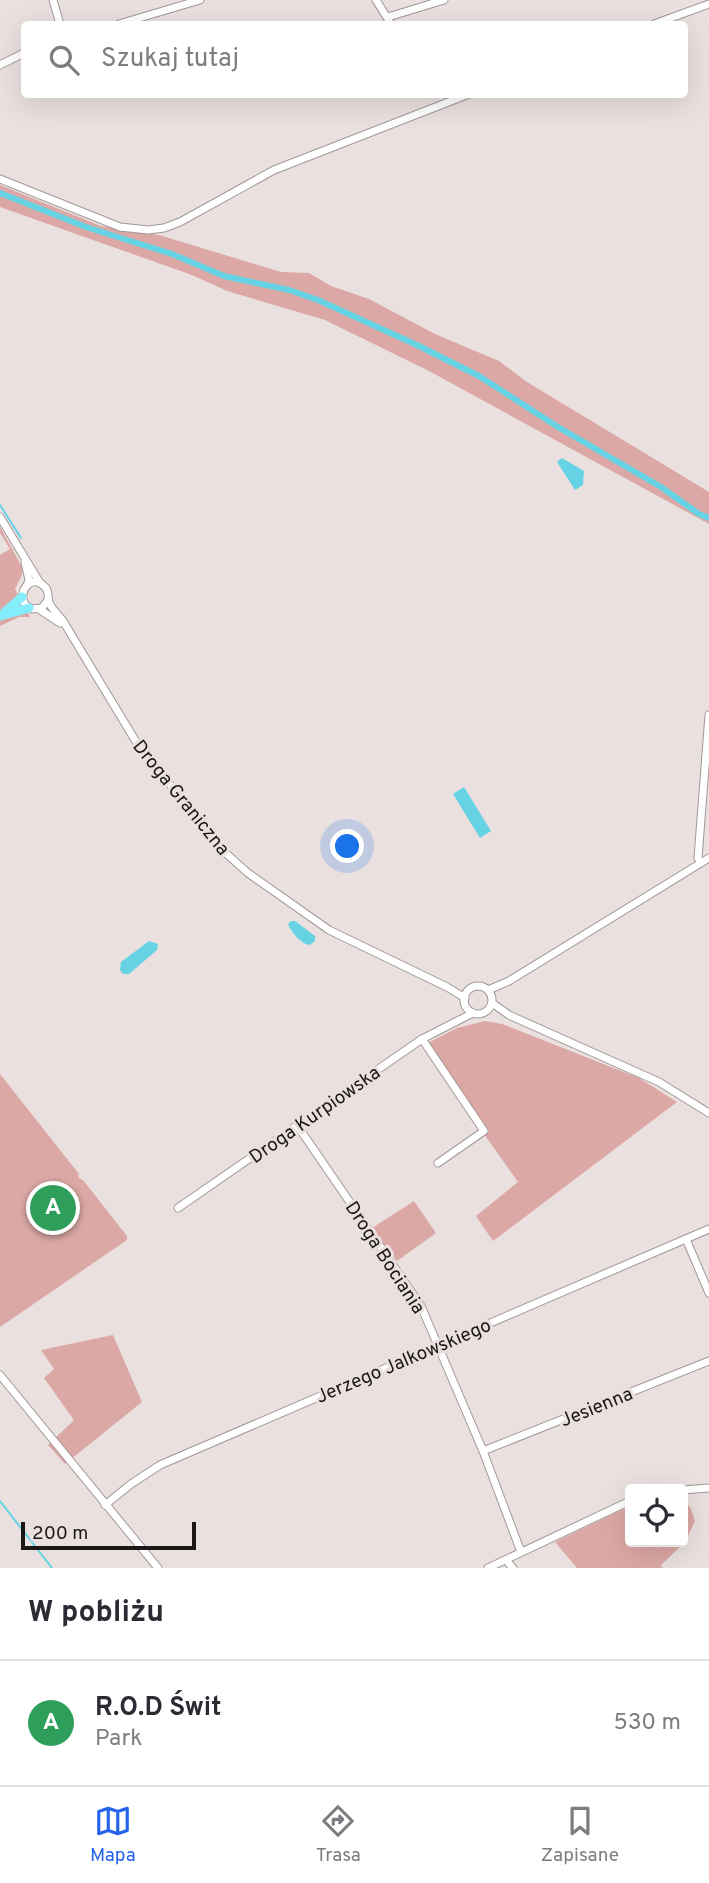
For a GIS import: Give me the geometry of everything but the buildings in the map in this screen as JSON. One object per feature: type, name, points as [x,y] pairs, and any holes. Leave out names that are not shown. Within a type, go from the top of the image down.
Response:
[{"type":"main road","points":[[0,616],[22,597]]},
{"type":"main road","points":[[0,616],[29,608]]},
{"type":"street","points":[[53,0],[60,21]]},
{"type":"street","points":[[129,21],[200,0]]},
{"type":"street","points":[[376,0],[390,21],[444,0]]},
{"type":"street","points":[[662,21],[709,4]]},
{"type":"street","points":[[0,65],[21,55]]},
{"type":"street","points":[[0,178],[120,227],[148,230],[164,228],[180,222],[274,170],[459,98]]},
{"type":"street","points":[[0,517],[48,592],[48,600],[39,609],[29,608],[22,597],[27,586],[28,573],[23,554]]},
{"type":"street","points":[[27,586],[40,583]]},
{"type":"street","name":"Droga Graniczna","points":[[48,600],[148,758],[210,836],[233,860],[329,930],[466,995]]},
{"type":"street","name":"Droga Graniczna","points":[[39,609],[66,628]]},
{"type":"street","points":[[701,863],[698,858],[709,715]]},
{"type":"street","points":[[709,858],[509,981],[490,1000],[481,1014],[470,1011],[466,995],[475,987],[490,1000],[500,1014],[509,1015],[659,1082],[709,1113]]},
{"type":"street","name":"Droga Kurpiowska","points":[[178,1208],[422,1039],[470,1011]]},
{"type":"street","points":[[422,1039],[484,1131],[438,1163]]},
{"type":"street","name":"Droga Bociania","points":[[297,1125],[414,1295],[483,1451],[521,1552]]},
{"type":"street","name":"Jerzego Jalkowskiego","points":[[105,1505],[160,1465],[709,1229]]},
{"type":"street","points":[[686,1239],[709,1293]]},
{"type":"street","name":"Jesienna","points":[[483,1451],[709,1361]]},
{"type":"street","points":[[0,1375],[158,1568]]},
{"type":"street","points":[[688,1490],[709,1488]]},
{"type":"street","points":[[488,1568],[625,1503]]},
{"type":"street","points":[[506,1560],[513,1568]]},
{"type":"shaded area","points":[[0,185],[101,226],[159,235],[281,272],[309,273],[331,286],[369,299],[435,334],[499,361],[527,382],[709,492],[709,524],[429,371],[325,320],[227,291],[192,275],[0,207]]},
{"type":"shaded area","points":[[0,527],[22,567],[22,575],[15,589],[30,617],[19,617],[0,626],[0,555],[10,549],[0,533]]},
{"type":"shaded area","points":[[485,1021],[502,1024],[639,1078],[677,1102],[493,1241],[476,1216],[518,1182],[422,1046],[457,1028]]},
{"type":"shaded area","points":[[0,1074],[127,1236],[127,1240],[0,1327]]},
{"type":"shaded area","points":[[414,1201],[436,1233],[397,1261],[372,1228]]},
{"type":"shaded area","points":[[113,1335],[142,1402],[65,1464],[48,1445],[74,1420],[44,1378],[54,1369],[41,1350]]},
{"type":"shaded area","points":[[688,1505],[690,1507],[695,1521],[688,1536]]},
{"type":"shaded area","points":[[625,1508],[625,1547],[680,1547],[661,1565],[663,1568],[577,1568],[555,1542]]},
{"type":"water","points":[[562,458],[584,471],[583,485],[575,490],[557,462]]},
{"type":"water","points":[[464,787],[491,831],[480,838],[453,794]]},
{"type":"water","points":[[291,921],[295,921],[315,936],[315,941],[310,945],[300,940],[289,927]]},
{"type":"water","points":[[149,941],[158,944],[157,950],[129,974],[123,974],[120,970],[121,962]]},
{"type":"waterway","points":[[0,193],[86,227],[172,254],[224,276],[289,290],[318,300],[419,346],[479,376],[709,518]]},
{"type":"waterway","points":[[0,505],[21,538]]},
{"type":"waterway","points":[[0,1501],[52,1568]]},
{"type":"place","name":"R.O.D Świt","points":[[53,1208]]}]
